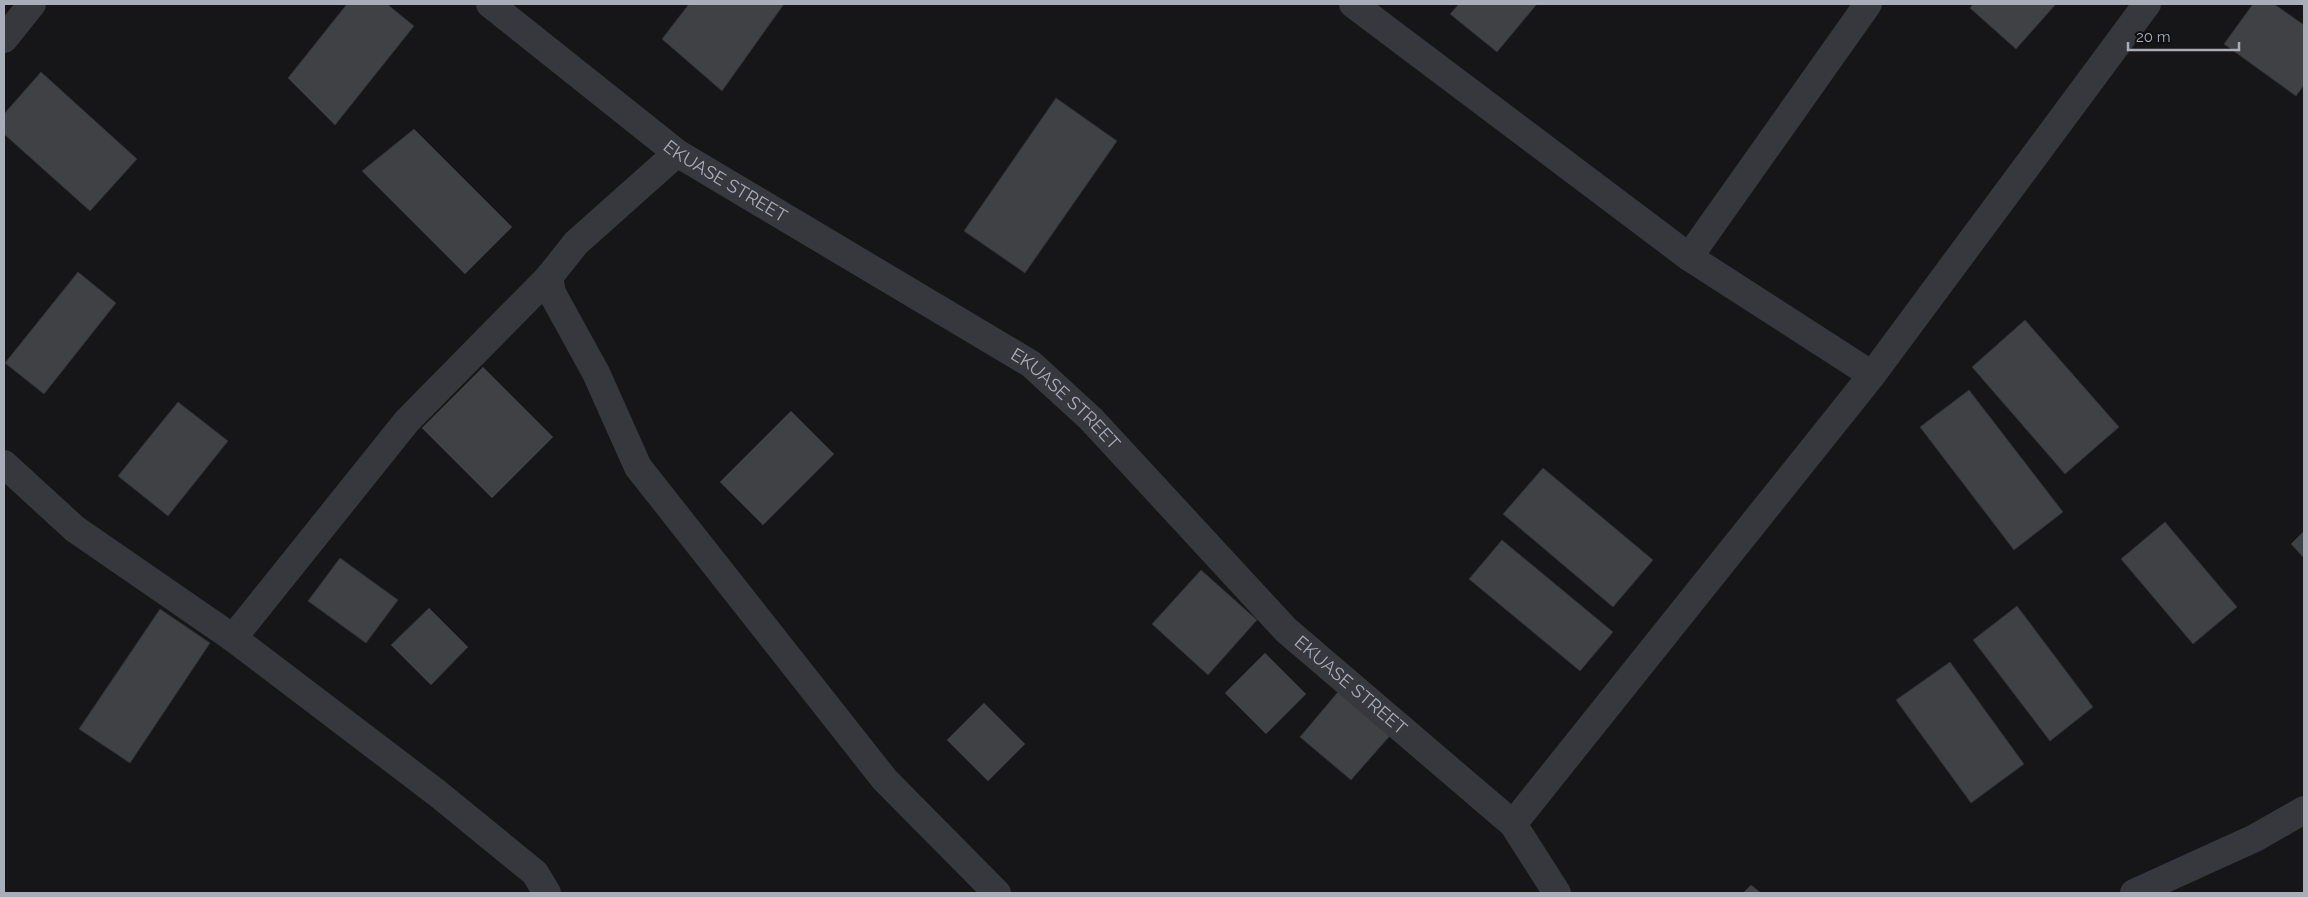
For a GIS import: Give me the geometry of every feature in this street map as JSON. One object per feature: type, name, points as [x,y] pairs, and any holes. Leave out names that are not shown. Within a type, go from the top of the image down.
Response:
[{"type":"street","points":[[4,39],[32,4]]},
{"type":"street","name":"EKUASE STREET","points":[[490,4],[677,152],[1031,364],[1091,419],[1286,630],[1513,824],[1557,893]]},
{"type":"street","points":[[1353,4],[1689,257],[1872,375]]},
{"type":"street","points":[[1689,257],[1868,4]]},
{"type":"street","points":[[1513,824],[1872,375],[2146,4]]},
{"type":"street","points":[[233,638],[406,421],[549,277],[576,243],[677,152]]},
{"type":"street","points":[[549,277],[552,293],[596,373],[638,467],[885,780],[997,893]]},
{"type":"street","points":[[4,464],[75,529],[233,638],[437,793],[535,873],[547,893]]},
{"type":"street","points":[[2134,893],[2255,838],[2304,810]]},
{"type":"building","points":[[347,4],[387,4],[414,26],[335,125],[288,78]]},
{"type":"building","points":[[689,4],[784,4],[722,91],[662,39]]},
{"type":"building","points":[[1459,4],[1537,4],[1497,52],[1450,14]]},
{"type":"building","points":[[1973,4],[2056,4],[2016,49],[1970,8]]},
{"type":"building","points":[[2253,4],[2274,4],[2304,25],[2304,85],[2296,96],[2224,44]]},
{"type":"building","points":[[41,72],[137,159],[90,211],[4,134],[4,114]]},
{"type":"building","points":[[1056,98],[1117,141],[1025,273],[964,231]]},
{"type":"building","points":[[414,129],[512,227],[465,274],[362,171]]},
{"type":"building","points":[[78,272],[116,303],[44,394],[5,363]]},
{"type":"building","points":[[2025,320],[2119,427],[2065,474],[1972,367]]},
{"type":"building","points":[[483,367],[553,437],[492,498],[422,428]]},
{"type":"building","points":[[1969,390],[2063,512],[2014,550],[1920,427]]},
{"type":"building","points":[[178,402],[228,441],[168,516],[118,476]]},
{"type":"building","points":[[791,411],[834,454],[763,525],[720,482]]},
{"type":"building","points":[[1543,468],[1653,560],[1613,607],[1503,514]]},
{"type":"building","points":[[2165,522],[2237,607],[2193,644],[2121,559]]},
{"type":"building","points":[[2304,531],[2304,558],[2291,544]]},
{"type":"building","points":[[1502,540],[1613,632],[1580,671],[1469,579]]},
{"type":"building","points":[[340,558],[398,600],[366,643],[308,601]]},
{"type":"building","points":[[1201,570],[1257,620],[1208,675],[1152,624]]},
{"type":"building","points":[[2017,606],[2093,707],[2050,741],[1973,640]]},
{"type":"building","points":[[429,608],[468,647],[431,685],[391,645]]},
{"type":"building","points":[[160,609],[210,643],[130,763],[79,729]]},
{"type":"building","points":[[1265,653],[1306,694],[1266,734],[1225,693]]},
{"type":"building","points":[[1950,662],[2024,764],[1971,803],[1896,700]]},
{"type":"building","points":[[1343,686],[1395,730],[1351,780],[1300,737]]},
{"type":"building","points":[[984,703],[1025,744],[988,781],[947,740]]},
{"type":"building","points":[[1751,885],[1761,893],[1743,893]]}]
